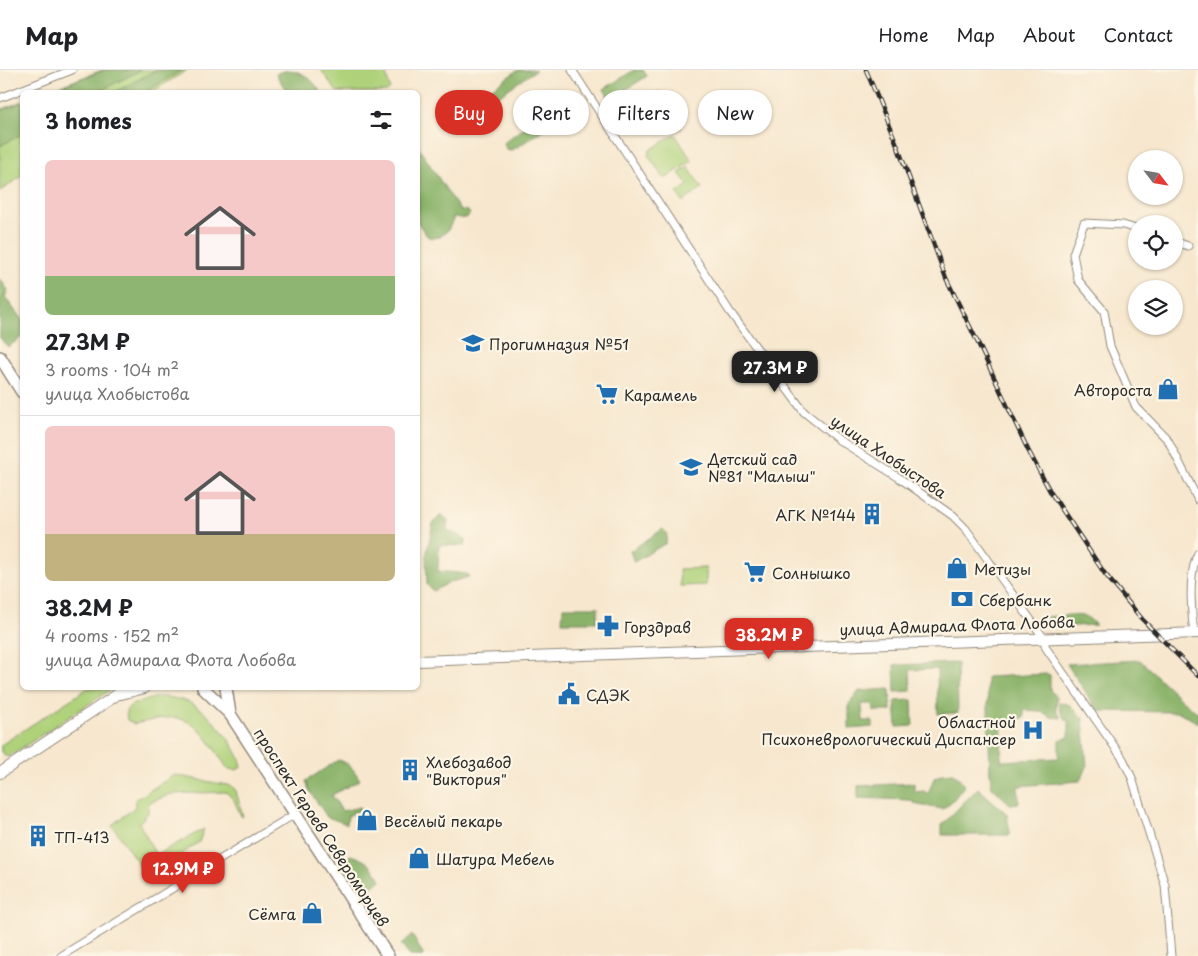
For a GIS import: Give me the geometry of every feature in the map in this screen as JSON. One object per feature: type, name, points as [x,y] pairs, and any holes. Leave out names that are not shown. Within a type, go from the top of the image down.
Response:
[{"type":"main road","points":[[0,357],[20,389]]},
{"type":"main road","name":"проспект Героев Североморцев","points":[[205,690],[230,714],[388,956]]},
{"type":"main road","name":"проспект Героев Североморцев","points":[[226,690],[230,714]]},
{"type":"street","points":[[21,90],[72,70]]},
{"type":"street","name":"улица Хлобыстова","points":[[572,70],[730,312],[804,412],[839,440],[898,477],[953,516],[966,529],[1043,637],[1046,648],[1122,759],[1132,778],[1164,885],[1170,956]]},
{"type":"street","points":[[0,98],[20,90]]},
{"type":"street","points":[[1128,227],[1084,223],[1073,254],[1078,280],[1104,311],[1110,346],[1136,407],[1168,440],[1198,500]]},
{"type":"street","points":[[1183,244],[1188,246]]},
{"type":"street","points":[[1196,633],[1192,616],[1193,569],[1198,553]]},
{"type":"street","name":"улица Адмирала Флота Лобова","points":[[420,660],[1196,633]]},
{"type":"street","points":[[0,773],[124,690]]},
{"type":"street","points":[[118,695],[137,690]]},
{"type":"street","points":[[61,956],[295,814]]},
{"type":"green space","points":[[102,70],[187,70],[155,90],[49,90]]},
{"type":"green space","points":[[105,70],[141,70],[102,90],[51,90]]},
{"type":"green space","points":[[156,70],[182,70],[149,90],[119,90]]},
{"type":"green space","points":[[290,70],[300,73],[315,84],[320,90],[286,90],[276,74]]},
{"type":"green space","points":[[321,70],[385,70],[390,89],[389,90],[336,90]]},
{"type":"green space","points":[[518,70],[536,70],[503,93],[503,90],[489,90]]},
{"type":"green space","points":[[634,70],[643,70],[647,76],[625,90],[604,89]]},
{"type":"green space","points":[[20,102],[20,177],[0,191],[0,110]]},
{"type":"green space","points":[[20,103],[20,135],[0,146],[0,111]]},
{"type":"green space","points":[[514,135],[535,135],[511,150],[506,149],[504,143]]},
{"type":"green space","points":[[676,135],[692,161],[666,178],[663,177],[648,155],[650,150]]},
{"type":"green space","points":[[420,150],[459,209],[461,211],[467,210],[470,214],[464,218],[453,217],[448,230],[440,237],[433,238],[427,236],[420,226]]},
{"type":"green space","points":[[688,167],[702,188],[683,202],[677,193],[688,185],[679,173]]},
{"type":"green space","points":[[0,279],[8,290],[5,297],[20,317],[20,338],[8,347],[0,338]]},
{"type":"green space","points":[[441,515],[448,520],[447,530],[466,539],[465,546],[439,545],[438,571],[467,574],[469,577],[451,582],[433,591],[427,585],[426,556],[433,523]]},
{"type":"green space","points":[[663,529],[667,535],[666,543],[634,562],[630,551]]},
{"type":"green space","points":[[706,568],[706,585],[680,586],[679,569]]},
{"type":"green space","points":[[563,607],[598,607],[597,622],[562,622]]},
{"type":"green space","points":[[1086,616],[1096,625],[1050,627],[1045,617]]},
{"type":"green space","points":[[1140,660],[1198,713],[1198,723],[1179,712],[1098,711],[1067,664]]},
{"type":"green space","points":[[957,663],[958,713],[938,714],[937,669],[910,670],[911,691],[895,692],[894,665]]},
{"type":"green space","points":[[1050,675],[1050,690],[1057,697],[1056,709],[1061,718],[1051,717],[1040,711],[1024,710],[1024,718],[1002,720],[1001,761],[1059,758],[1059,740],[1069,737],[1069,722],[1061,713],[1059,702],[1070,705],[1083,718],[1087,767],[1080,781],[1018,786],[1019,803],[1010,804],[992,787],[987,677]]},
{"type":"green space","points":[[890,689],[891,711],[874,711],[873,704],[862,704],[863,721],[873,721],[873,727],[849,729],[849,704],[859,691]]},
{"type":"green space","points":[[85,690],[110,690],[8,757],[1,752],[1,745]]},
{"type":"green space","points":[[157,697],[184,701],[204,712],[229,739],[240,759],[242,767],[236,770],[228,769],[207,738],[194,725],[186,721],[177,718],[167,718],[134,724],[127,720],[126,711],[131,705]]},
{"type":"green space","points":[[912,700],[913,726],[897,727],[895,701]]},
{"type":"green space","points":[[338,760],[349,765],[360,780],[332,795],[342,811],[360,807],[360,810],[348,816],[347,824],[327,817],[309,790],[306,781]]},
{"type":"green space","points":[[953,773],[964,786],[943,809],[918,805],[909,800],[858,798],[858,786],[914,783],[914,792],[924,791],[928,794],[934,778],[942,774]]},
{"type":"green space","points":[[174,775],[232,786],[236,791],[243,817],[234,800],[226,792],[171,794],[149,803],[148,813],[139,823],[156,855],[204,829],[199,842],[148,878],[112,825],[135,807],[135,800]]},
{"type":"green space","points":[[978,788],[1007,814],[1010,835],[942,835],[942,825]]},
{"type":"green space","points":[[350,855],[368,864],[381,880],[373,886],[360,891],[343,863]]},
{"type":"green space","points":[[412,935],[424,956],[410,956],[401,945]]},
{"type":"railway","points":[[866,70],[896,142],[946,278],[1028,450],[1051,493],[1105,574],[1142,619],[1198,676]]},
{"type":"place","name":"Прогимназия №51","points":[[473,343]]},
{"type":"place","name":"Автороста","points":[[1168,389]]},
{"type":"place","name":"Карамель","points":[[607,394]]},
{"type":"place","name":"Детский сад №81 \"Малыш\"","points":[[691,467]]},
{"type":"place","name":"АГК №144","points":[[872,514]]},
{"type":"place","name":"Метизы","points":[[957,568]]},
{"type":"place","name":"Солнышко","points":[[755,572]]},
{"type":"place","name":"Сбербанк","points":[[962,599]]},
{"type":"place","name":"Горздрав","points":[[608,626]]},
{"type":"place","name":"СДЭК","points":[[569,694]]},
{"type":"place","name":"Областной Психоневрологический Диспансер","points":[[1033,730]]},
{"type":"place","name":"Хлебозавод \"Виктория\"","points":[[410,770]]},
{"type":"place","name":"Весёлый пекарь","points":[[367,820]]},
{"type":"place","name":"ТП-413","points":[[38,836]]},
{"type":"place","name":"Шатура Мебель","points":[[419,858]]},
{"type":"place","name":"Сёмга","points":[[312,913]]}]
